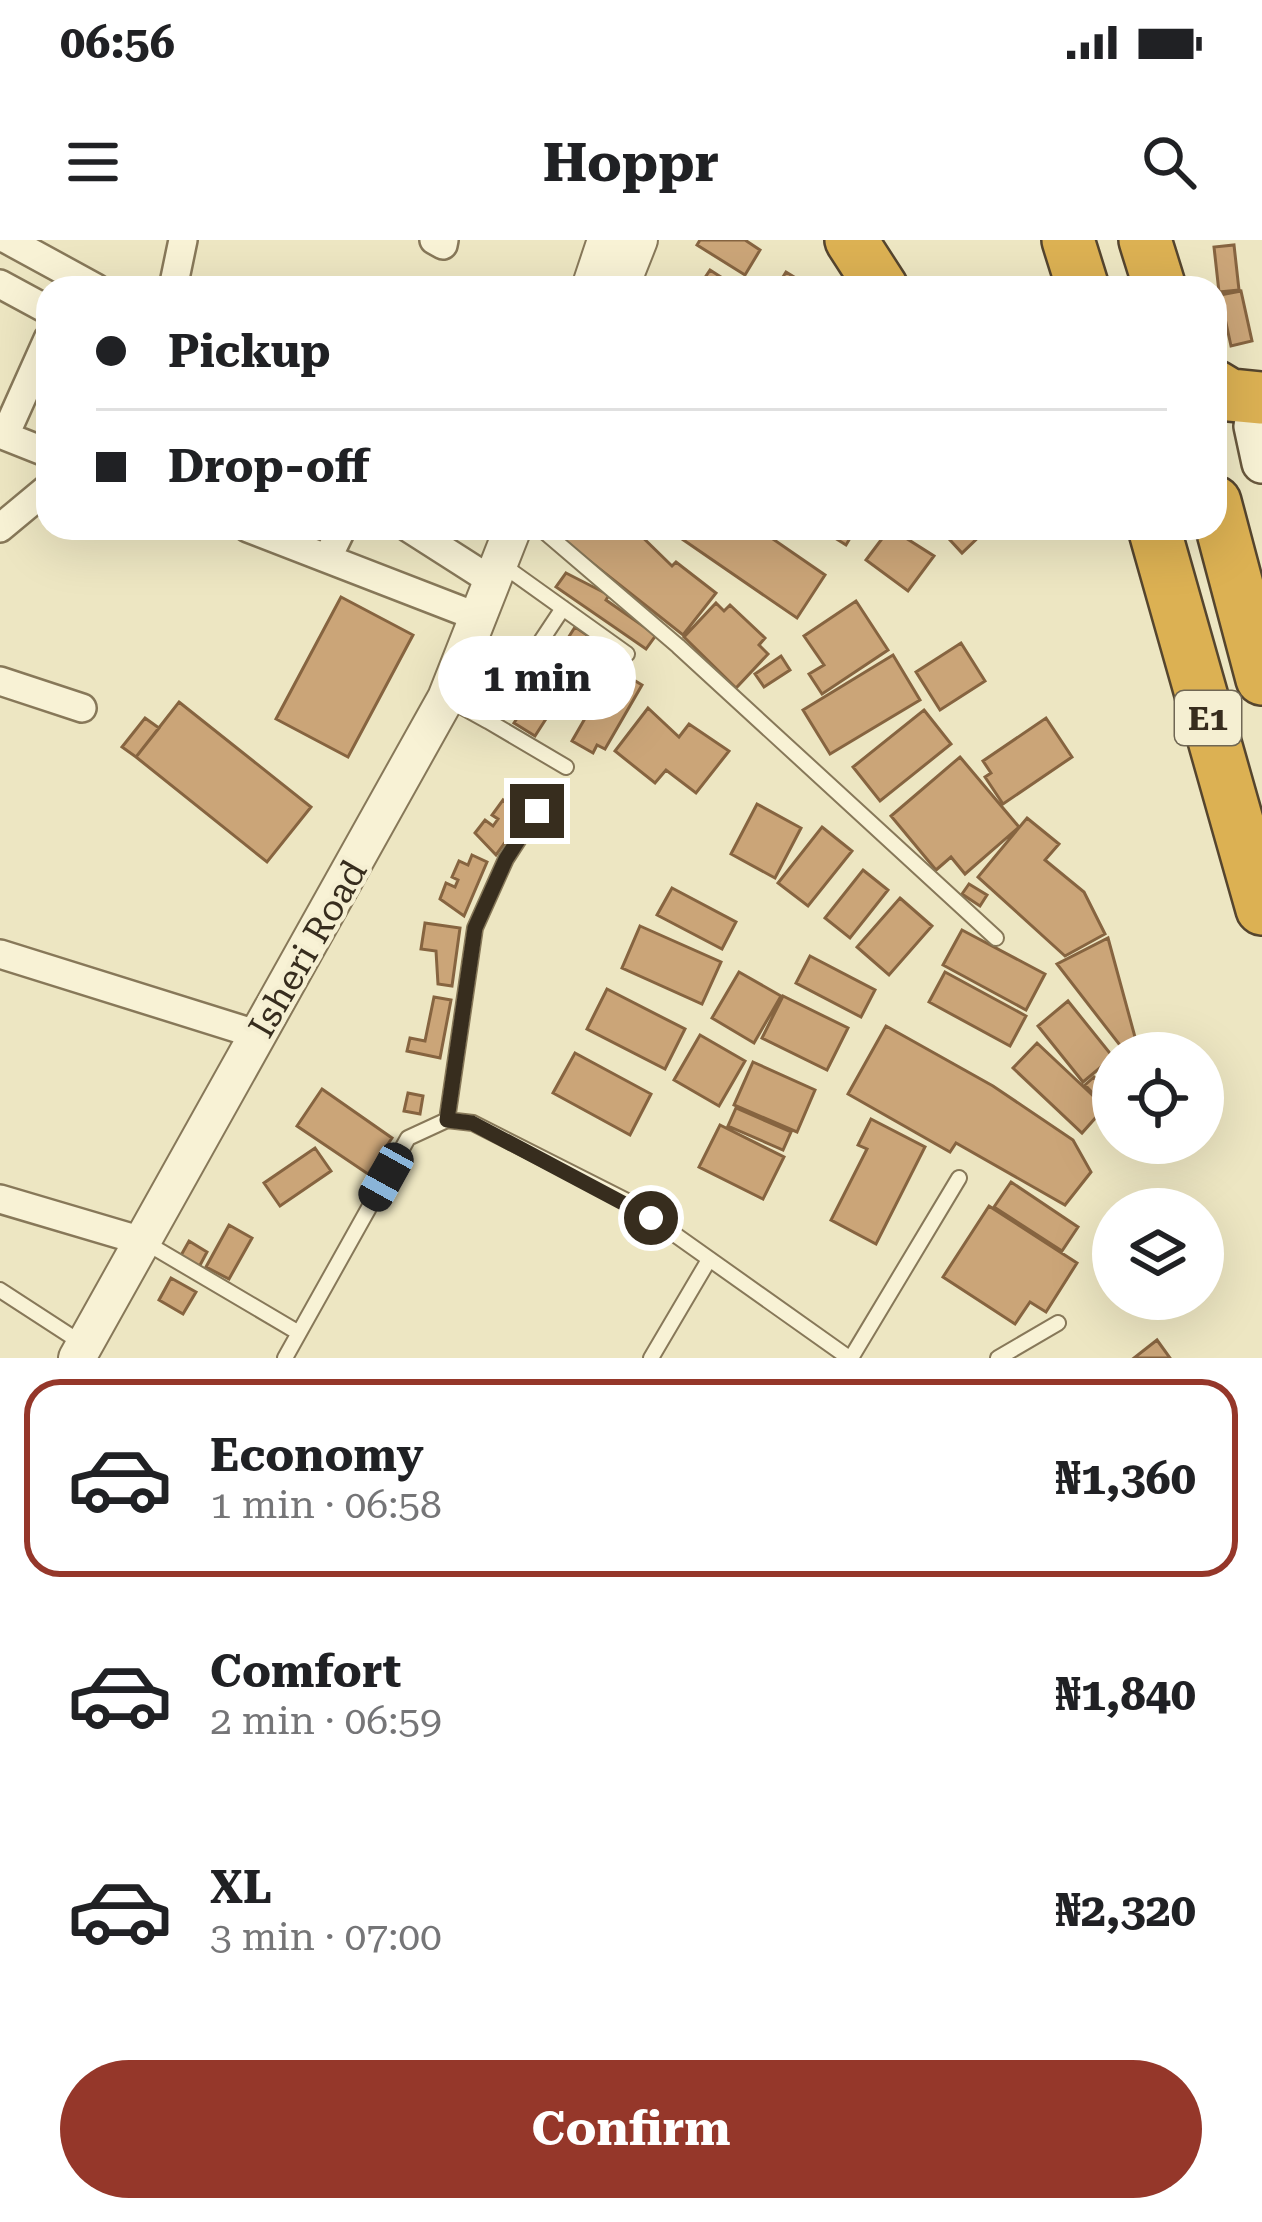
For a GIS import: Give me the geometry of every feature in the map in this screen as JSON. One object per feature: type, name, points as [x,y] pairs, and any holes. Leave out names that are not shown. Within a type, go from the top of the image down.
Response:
[{"type":"highway","points":[[851,240],[874,276]]},
{"type":"highway","points":[[883,240],[906,276]]},
{"type":"highway","points":[[1145,240],[1156,276]]},
{"type":"highway","points":[[1227,393],[1262,402]]},
{"type":"highway","name":"E1","points":[[1234,520],[1262,679]]},
{"type":"highway","name":"E1","points":[[1157,540],[1262,909]]},
{"type":"main road","points":[[1262,402],[1254,426],[1262,463]]},
{"type":"street","points":[[8,240],[74,276]]},
{"type":"street","points":[[176,276],[183,240]]},
{"type":"street","points":[[434,240],[443,245],[444,240]]},
{"type":"street","points":[[594,276],[606,240]]},
{"type":"street","points":[[625,276],[639,240]]},
{"type":"street","points":[[0,284],[36,304]]},
{"type":"street","points":[[36,364],[2,434],[36,448]]},
{"type":"street","points":[[0,527],[36,498]]},
{"type":"street","points":[[281,540],[478,617]]},
{"type":"street","points":[[328,557],[336,540]]},
{"type":"street","name":"Isheri Road","points":[[81,1351],[446,698],[507,545]]},
{"type":"street","points":[[0,681],[82,708]]},
{"type":"street","points":[[0,954],[259,1035]]},
{"type":"street","points":[[0,1199],[142,1241]]},
{"type":"lane","points":[[507,545],[563,608],[627,654]]},
{"type":"lane","points":[[507,545],[678,646],[996,938]]},
{"type":"lane","points":[[488,721],[563,608]]},
{"type":"lane","points":[[446,698],[566,767]]},
{"type":"lane","points":[[447,1120],[475,928],[506,859],[537,811]]},
{"type":"lane","points":[[285,1358],[408,1138],[447,1120],[472,1123],[629,1202],[707,1263],[850,1358],[959,1178]]},
{"type":"lane","points":[[142,1241],[299,1333]]},
{"type":"lane","points":[[651,1358],[707,1263]]},
{"type":"lane","points":[[0,1290],[81,1351]]},
{"type":"lane","points":[[998,1358],[1058,1323]]},
{"type":"building","points":[[700,240],[745,240],[760,250],[745,275],[697,245]]},
{"type":"building","points":[[1234,245],[1239,290],[1227,291],[1227,276],[1217,276],[1214,247]]},
{"type":"building","points":[[1241,291],[1252,341],[1231,346],[1227,294]]},
{"type":"building","points":[[563,540],[645,540],[672,566],[676,562],[716,593],[683,635]]},
{"type":"building","points":[[683,540],[774,540],[825,575],[797,618]]},
{"type":"building","points":[[881,540],[909,540],[934,556],[908,591],[866,560]]},
{"type":"building","points":[[950,540],[976,540],[962,553]]},
{"type":"building","points":[[566,573],[609,595],[606,600],[656,635],[646,649],[556,587]]},
{"type":"building","points":[[341,597],[413,635],[348,757],[276,719]]},
{"type":"building","points":[[856,601],[888,650],[822,694],[809,674],[824,665],[804,636]]},
{"type":"building","points":[[716,603],[724,611],[730,605],[765,638],[759,645],[768,654],[736,688],[684,637]]},
{"type":"building","points":[[575,627],[596,641],[535,736],[514,723]]},
{"type":"building","points":[[961,643],[985,681],[940,710],[916,672]]},
{"type":"building","points":[[893,655],[920,700],[830,754],[803,710]]},
{"type":"building","points":[[781,656],[790,670],[764,687],[755,674]]},
{"type":"building","points":[[614,668],[642,685],[605,749],[597,745],[593,753],[572,741]]},
{"type":"building","points":[[179,702],[311,807],[267,862],[136,757]]},
{"type":"building","points":[[648,708],[679,737],[689,724],[729,751],[696,793],[666,770],[655,783],[615,751]]},
{"type":"building","points":[[924,710],[951,744],[880,801],[853,767]]},
{"type":"building","points":[[145,718],[159,728],[136,757],[122,747]]},
{"type":"building","points":[[1046,718],[1072,757],[1003,804],[985,777],[991,773],[983,761]]},
{"type":"building","points":[[960,757],[1019,827],[965,874],[951,857],[936,870],[891,816]]},
{"type":"building","points":[[514,796],[530,808],[496,855],[475,833],[485,820],[493,826],[498,819],[492,815],[503,800],[509,805]]},
{"type":"building","points":[[757,804],[801,828],[775,878],[731,854]]},
{"type":"building","points":[[1027,818],[1059,844],[1045,860],[1084,892],[1105,934],[1065,956],[978,877]]},
{"type":"building","points":[[822,827],[852,851],[808,906],[778,883]]},
{"type":"building","points":[[472,855],[487,862],[464,916],[440,899],[446,883],[455,887],[458,880],[452,877],[459,861],[468,865]]},
{"type":"building","points":[[863,870],[888,890],[850,938],[825,918]]},
{"type":"building","points":[[969,884],[987,895],[980,906],[962,894]]},
{"type":"building","points":[[672,888],[736,922],[722,949],[657,915]]},
{"type":"building","points":[[900,898],[932,926],[889,975],[857,947]]},
{"type":"building","points":[[425,923],[460,928],[452,986],[438,984],[436,951],[421,949]]},
{"type":"building","points":[[640,926],[721,962],[702,1004],[622,968]]},
{"type":"building","points":[[962,930],[1045,974],[1026,1010],[943,965]]},
{"type":"building","points":[[1108,938],[1134,1032],[1110,1032],[1057,964]]},
{"type":"building","points":[[810,956],[875,990],[861,1017],[796,983]]},
{"type":"building","points":[[739,972],[781,996],[754,1043],[712,1018]]},
{"type":"building","points":[[945,972],[1026,1016],[1010,1046],[929,1002]]},
{"type":"building","points":[[607,989],[685,1029],[665,1069],[587,1029]]},
{"type":"building","points":[[783,996],[848,1028],[827,1070],[762,1038]]},
{"type":"building","points":[[434,997],[451,1000],[440,1058],[407,1051],[410,1038],[425,1041]]},
{"type":"building","points":[[1068,1001],[1093,1032],[1092,1074],[1083,1082],[1038,1026]]},
{"type":"building","points":[[886,1026],[993,1086],[1073,1140],[1091,1172],[1065,1205],[956,1143],[950,1152],[848,1094]]},
{"type":"building","points":[[700,1035],[745,1061],[719,1106],[674,1080]]},
{"type":"building","points":[[1037,1043],[1092,1095],[1092,1122],[1082,1133],[1013,1068]]},
{"type":"building","points":[[575,1053],[651,1094],[630,1135],[553,1093]]},
{"type":"building","points":[[753,1062],[815,1090],[797,1132],[734,1105]]},
{"type":"building","points":[[322,1089],[392,1138],[368,1174],[297,1126]]},
{"type":"building","points":[[408,1093],[423,1096],[420,1114],[404,1111]]},
{"type":"building","points":[[736,1108],[791,1132],[783,1150],[728,1126]]},
{"type":"building","points":[[871,1119],[925,1147],[876,1244],[831,1220],[867,1149],[858,1145]]},
{"type":"building","points":[[720,1125],[784,1157],[763,1199],[699,1167]]},
{"type":"building","points":[[315,1148],[331,1171],[280,1206],[264,1183]]},
{"type":"building","points":[[1011,1182],[1078,1227],[1062,1251],[994,1207]]},
{"type":"building","points":[[989,1206],[1077,1263],[1046,1312],[1030,1302],[1015,1324],[943,1277]]},
{"type":"building","points":[[229,1225],[252,1238],[229,1279],[206,1267]]},
{"type":"building","points":[[189,1241],[207,1252],[198,1269],[179,1259]]},
{"type":"building","points":[[171,1278],[196,1292],[183,1314],[159,1300]]},
{"type":"building","points":[[1157,1340],[1170,1358],[1134,1358]]},
{"type":"route","points":[[537,811],[506,859],[475,928],[447,1120],[472,1123],[629,1202],[651,1218]]}]
